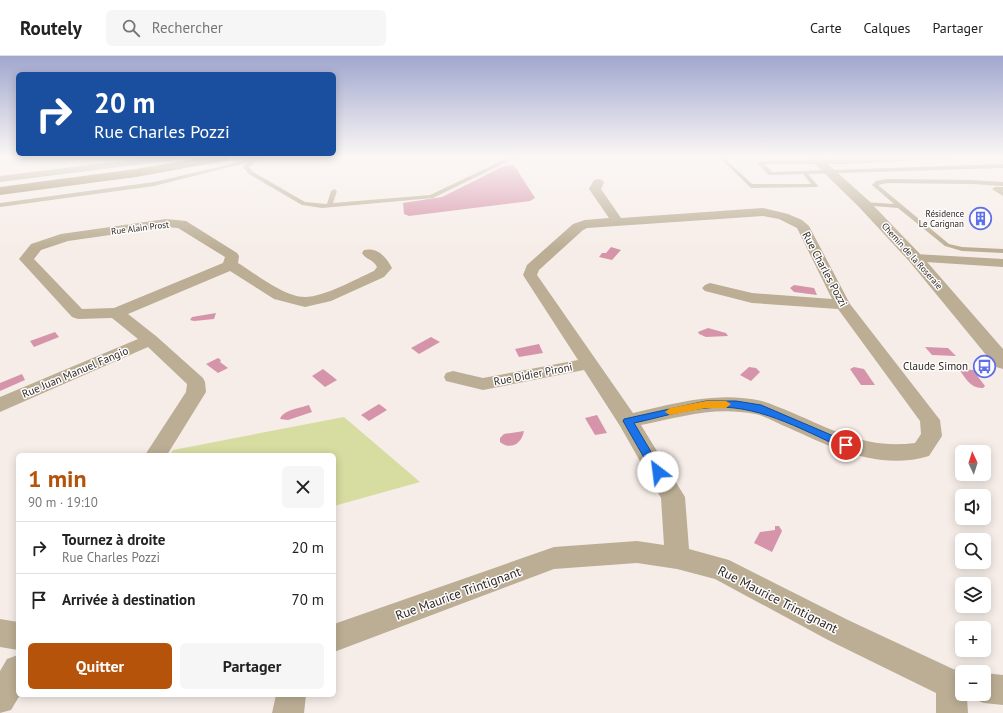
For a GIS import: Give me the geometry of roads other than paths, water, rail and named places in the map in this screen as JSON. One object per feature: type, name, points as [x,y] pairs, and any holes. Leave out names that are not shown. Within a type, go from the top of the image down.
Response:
[{"type":"main road","points":[[0,189],[10,188]]},
{"type":"main road","points":[[0,189],[11,188]]},
{"type":"street","points":[[596,188],[595,189],[618,222]]},
{"type":"street","name":"Chemin de la Roseraie","points":[[846,188],[915,258],[1003,362]]},
{"type":"street","name":"Rue Charles Pozzi","points":[[628,421],[706,404],[736,404],[761,408],[846,445],[875,452],[900,453],[921,450],[932,436],[930,420],[843,305],[802,226],[792,219],[778,214],[763,212],[585,224],[578,227],[532,268],[530,275],[590,362],[628,421],[673,497],[677,558]]},
{"type":"street","name":"Rue Alain Prost","points":[[166,223],[181,224],[232,256],[230,265],[226,268],[116,313],[78,314],[26,259],[36,247],[66,237],[166,223]]},
{"type":"street","points":[[230,265],[280,296],[305,302],[325,298],[379,274],[384,268],[379,258],[369,253]]},
{"type":"street","points":[[915,258],[1003,263]]},
{"type":"street","points":[[710,288],[752,298],[843,305]]},
{"type":"street","points":[[116,313],[150,340],[196,382],[196,392],[157,453]]},
{"type":"street","name":"Rue Juan Manuel Fangio","points":[[0,405],[150,340]]},
{"type":"street","name":"Rue Didier Pironi","points":[[453,377],[483,384],[590,362]]},
{"type":"street","name":"Rue Maurice Trintignant","points":[[336,637],[554,558],[637,552],[677,558],[720,568],[838,630],[955,684]]},
{"type":"street","points":[[0,633],[16,636]]},
{"type":"street","points":[[0,699],[16,673]]},
{"type":"street","points":[[991,689],[1003,690]]},
{"type":"street","points":[[952,713],[955,691]]},
{"type":"street","points":[[288,713],[291,697]]},
{"type":"lane","points":[[0,205],[127,188]]},
{"type":"lane","points":[[275,188],[304,204],[311,206],[431,197],[450,188]]},
{"type":"lane","points":[[878,188],[947,245],[962,249],[1003,251]]},
{"type":"lane","points":[[1003,189],[995,189],[1003,194]]},
{"type":"lane","points":[[330,205],[334,191]]},
{"type":"lane","points":[[864,204],[900,206]]},
{"type":"place","name":"Résidence Le Carignan","points":[[980,219]]},
{"type":"place","name":"Claude Simon","points":[[984,366]]}]
